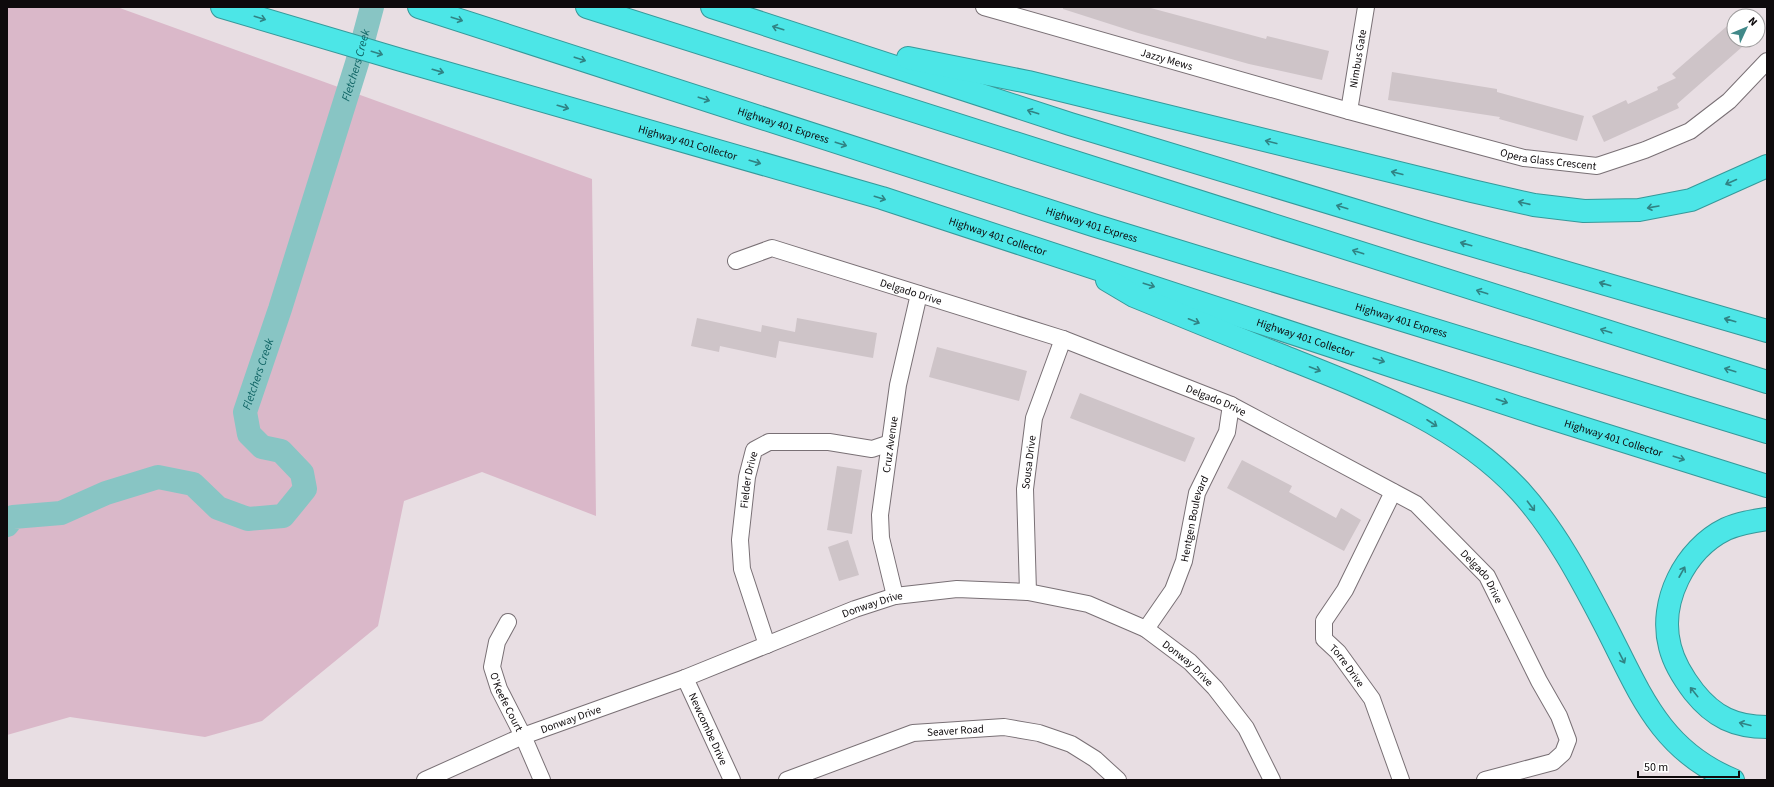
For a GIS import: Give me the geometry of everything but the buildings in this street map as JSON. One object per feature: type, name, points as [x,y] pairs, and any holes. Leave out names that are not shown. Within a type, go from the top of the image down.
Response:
[{"type":"highway","name":"Highway 401 Collector","points":[[222,7],[882,198],[1538,414],[1767,486]]},
{"type":"highway","name":"Highway 401 Express","points":[[419,7],[1100,228],[1767,432]]},
{"type":"highway","points":[[587,7],[1767,382]]},
{"type":"highway","points":[[712,7],[1078,126],[1422,231],[1767,331]]},
{"type":"highway","points":[[815,40],[1028,82],[1534,205],[1584,211],[1639,210],[1691,200],[1767,166]]},
{"type":"highway","points":[[1072,260],[1134,296],[1386,398],[1427,420],[1488,460],[1520,492],[1564,549],[1638,691],[1662,728],[1684,752],[1712,772],[1733,780]]},
{"type":"highway","points":[[1767,519],[1750,521],[1726,529],[1707,542],[1688,561],[1674,586],[1668,617],[1670,646],[1684,679],[1703,704],[1723,719],[1756,727],[1767,728]]},
{"type":"street","name":"Jazzy Mews","points":[[984,7],[1349,111]]},
{"type":"street","name":"Nimbus Gate","points":[[1349,111],[1366,7]]},
{"type":"street","name":"Opera Glass Crescent","points":[[1349,111],[1524,158],[1597,166],[1646,150],[1690,131],[1729,101],[1767,62]]},
{"type":"street","name":"Delgado Drive","points":[[736,261],[772,248],[1063,339],[1231,405],[1416,504],[1487,576],[1539,681],[1559,716],[1568,740],[1563,753],[1553,762],[1485,780]]},
{"type":"street","name":"Cruz Avenue","points":[[895,596],[881,538],[880,515],[898,385],[919,294]]},
{"type":"street","name":"Sousa Drive","points":[[1028,592],[1025,489],[1034,418],[1063,339]]},
{"type":"street","name":"Hentgen Boulevard","points":[[1146,629],[1174,590],[1184,561],[1197,494],[1227,432],[1231,405]]},
{"type":"street","name":"Fielder Drive","points":[[767,645],[742,569],[741,532],[747,477],[754,450],[769,442],[829,442],[872,449],[890,443]]},
{"type":"street","name":"Torre Drive","points":[[1393,492],[1345,590],[1324,621],[1324,639],[1338,652],[1372,699],[1401,780]]},
{"type":"street","name":"Donway Drive","points":[[425,780],[523,736],[685,678],[855,609],[895,596],[958,589],[1028,592],[1088,604],[1146,629],[1190,662],[1215,688],[1246,728],[1272,780]]},
{"type":"street","name":"O'Keefe Court","points":[[508,622],[497,642],[492,667],[500,689],[542,780]]},
{"type":"street","name":"Newcombe Drive","points":[[685,678],[732,780]]},
{"type":"street","name":"Seaver Road","points":[[787,780],[913,733],[1004,727],[1039,734],[1071,744],[1095,759],[1118,780]]},
{"type":"shaded area","points":[[7,7],[117,7],[592,179],[596,516],[482,472],[404,501],[378,626],[262,721],[205,737],[70,717],[7,735]]},
{"type":"waterway","name":"Fletchers Creek","points":[[7,525],[13,517],[61,513],[106,493],[158,477],[193,484],[218,508],[248,519],[283,516],[305,489],[302,473],[281,451],[262,447],[249,434],[245,412],[280,309],[357,63],[372,7]]}]
